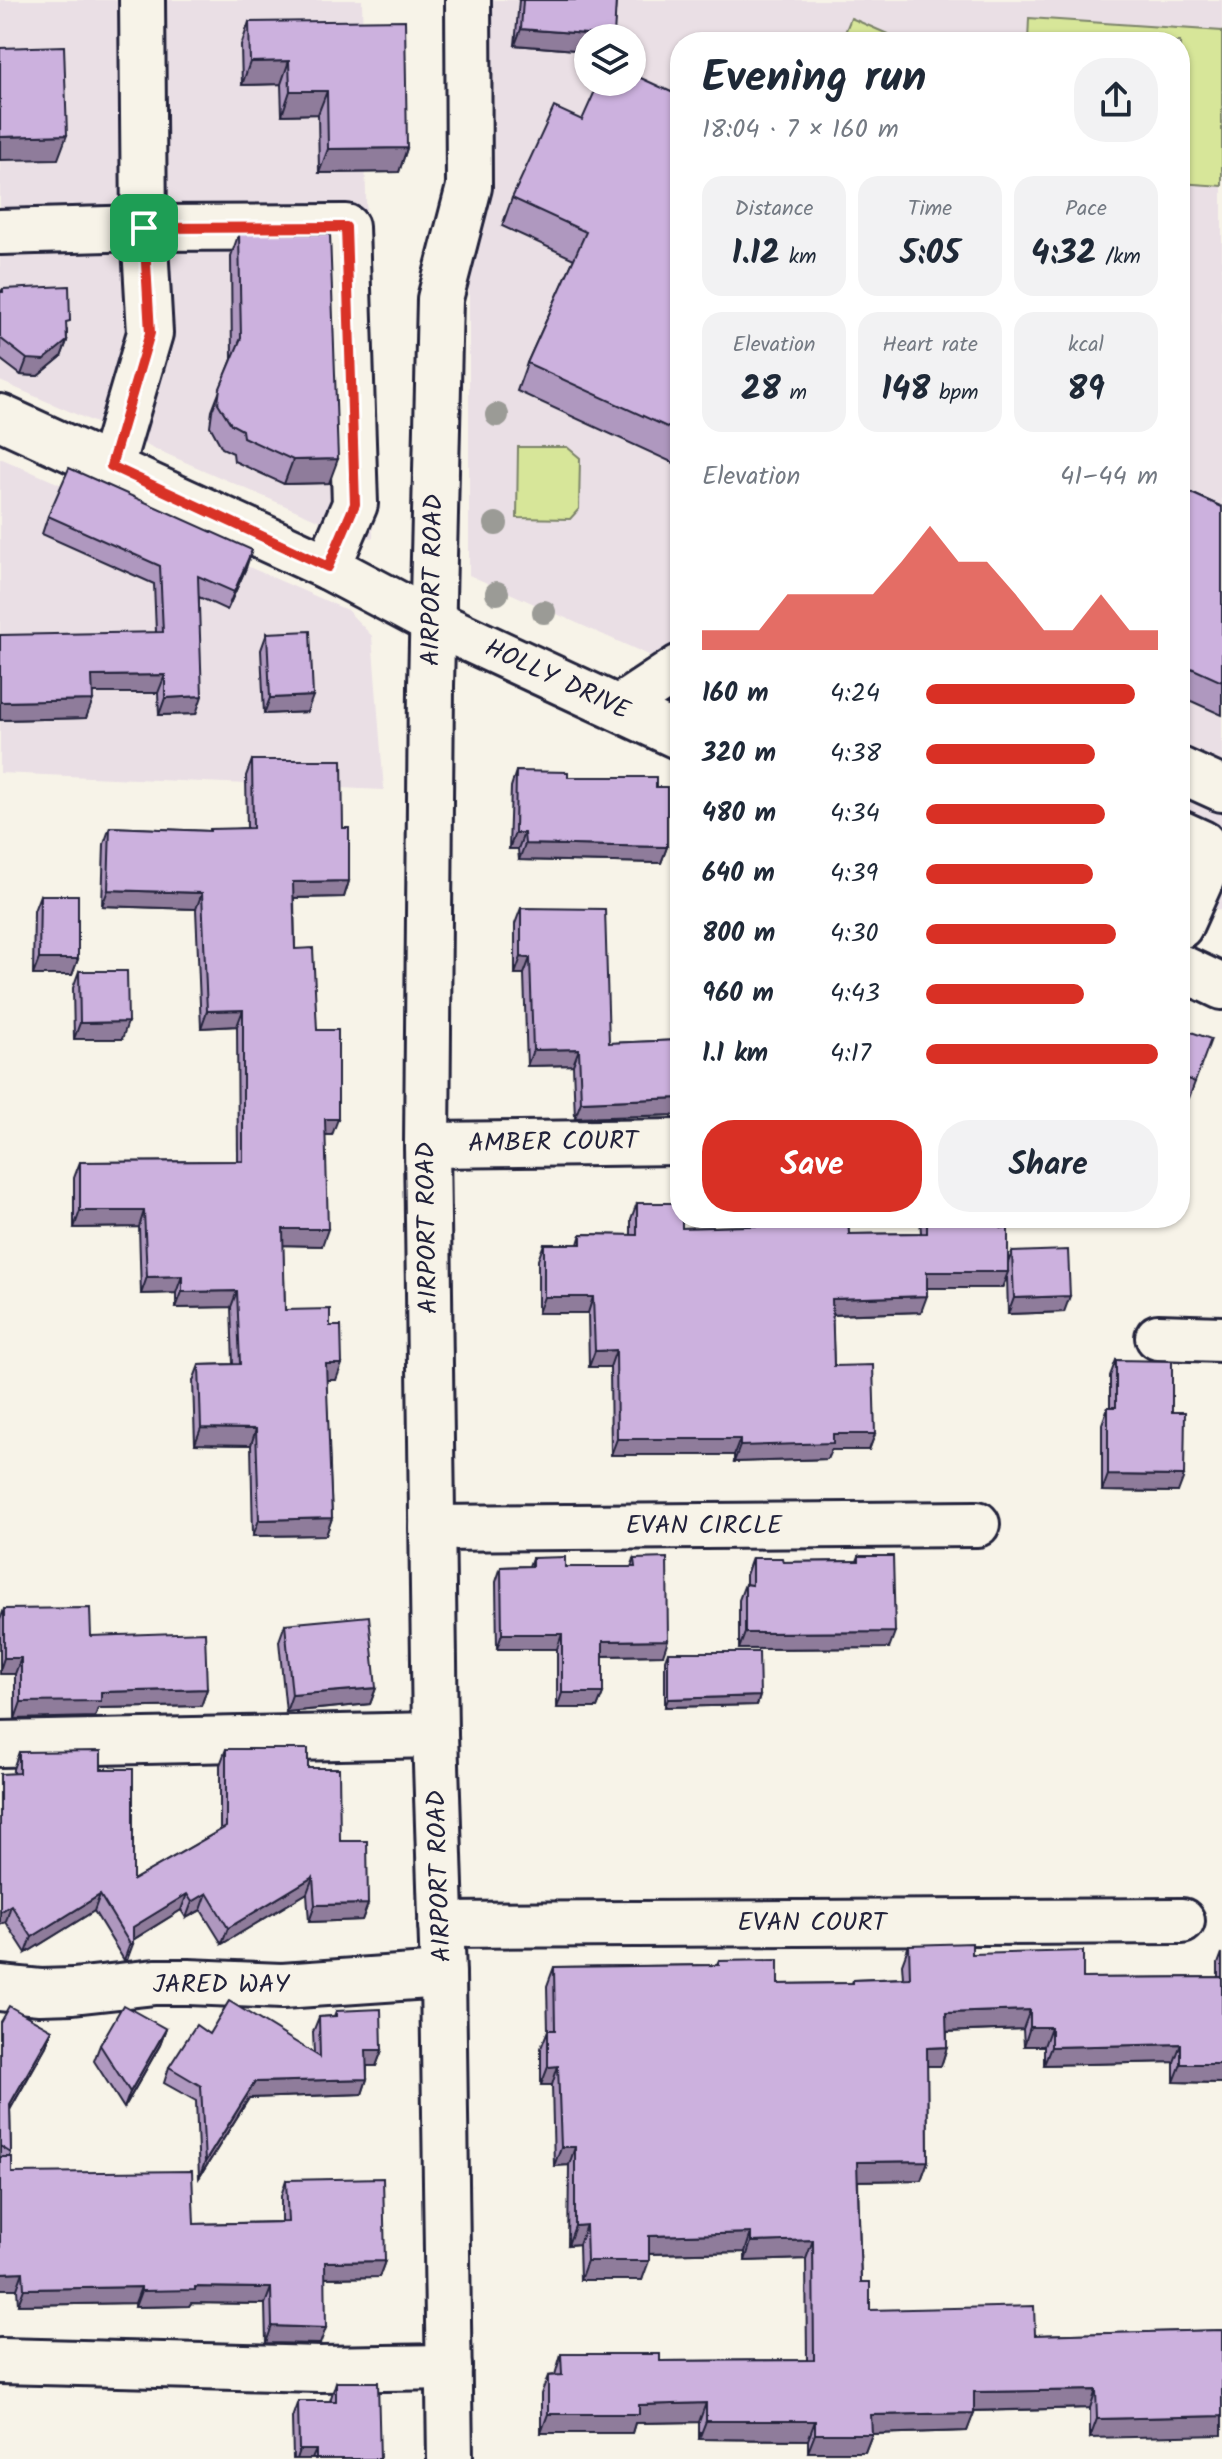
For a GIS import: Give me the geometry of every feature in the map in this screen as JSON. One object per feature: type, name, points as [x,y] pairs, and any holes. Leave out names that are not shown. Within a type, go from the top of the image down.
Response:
[{"type":"street","points":[[111,466],[150,333],[144,228],[142,0]]},
{"type":"street","name":"AIRPORT ROAD","points":[[450,2459],[427,1145],[432,622],[440,299],[469,187],[468,0]]},
{"type":"street","points":[[0,232],[346,227],[355,504],[328,567]]},
{"type":"street","name":"HOLLY DRIVE","points":[[0,417],[328,567],[432,622],[670,732]]},
{"type":"street","points":[[618,708],[670,674]]},
{"type":"street","points":[[1190,775],[1222,789]]},
{"type":"street","points":[[1190,838],[1202,843],[1206,868],[1190,904]]},
{"type":"street","name":"AMBER COURT","points":[[427,1145],[670,1142]]},
{"type":"street","points":[[1158,1337],[1222,1339]]},
{"type":"street","name":"EVAN CIRCLE","points":[[432,1528],[977,1524]]},
{"type":"street","points":[[0,1744],[435,1735]]},
{"type":"street","name":"EVAN COURT","points":[[441,1925],[1182,1921]]},
{"type":"street","name":"JARED WAY","points":[[0,1988],[73,1991],[177,1982],[282,1986],[443,1975]]},
{"type":"street","points":[[0,2361],[320,2369],[449,2367]]},
{"type":"shaded area","points":[[0,0],[362,0],[373,538],[343,531],[0,381]]},
{"type":"shaded area","points":[[474,0],[1222,0],[1222,911],[1190,897],[1190,32],[670,32],[670,665],[469,575],[469,187]]},
{"type":"shaded area","points":[[0,458],[347,610],[372,636],[384,790],[0,773]]},
{"type":"green space","points":[[851,18],[883,32],[845,32]]},
{"type":"green space","points":[[1029,18],[1222,31],[1222,186],[1190,184],[1190,32],[1028,32]]},
{"type":"green space","points":[[518,447],[567,447],[580,458],[579,509],[570,519],[517,518]]},
{"type":"building","points":[[523,0],[616,0],[615,24],[574,24],[574,33],[521,29]]},
{"type":"building","points":[[405,20],[407,148],[328,149],[327,91],[290,91],[289,61],[250,62],[249,22]]},
{"type":"building","points":[[64,46],[67,135],[0,137],[0,48]]},
{"type":"building","points":[[646,80],[670,91],[670,428],[527,363],[586,232],[512,198],[554,107],[582,120],[593,96],[646,96]]},
{"type":"building","points":[[239,233],[330,234],[338,459],[293,460],[243,437],[242,430],[231,424],[218,403],[220,388],[241,338]]},
{"type":"building","points":[[69,286],[67,341],[44,360],[27,359],[0,338],[0,292],[3,289]]},
{"type":"building","points":[[69,468],[252,550],[234,592],[198,576],[202,696],[165,698],[165,675],[92,676],[93,700],[0,702],[0,635],[163,632],[160,566],[48,516]]},
{"type":"building","points":[[1190,493],[1222,507],[1222,682],[1190,668]]},
{"type":"building","points":[[310,631],[313,696],[270,698],[267,633]]},
{"type":"building","points":[[252,760],[342,760],[343,828],[349,828],[349,881],[293,882],[295,949],[313,948],[317,1030],[338,1030],[338,1119],[325,1119],[328,1229],[283,1229],[285,1310],[330,1309],[330,1326],[341,1326],[342,1364],[326,1364],[332,1518],[259,1520],[256,1429],[201,1428],[199,1365],[240,1364],[237,1291],[182,1292],[182,1276],[147,1277],[144,1211],[80,1211],[80,1162],[243,1161],[243,1010],[207,1011],[202,893],[108,890],[110,827],[210,831],[253,828]]},
{"type":"building","points":[[516,771],[568,772],[568,777],[656,777],[656,787],[667,787],[667,847],[525,844],[524,833],[515,833]]},
{"type":"building","points":[[40,895],[78,895],[78,959],[39,959]]},
{"type":"building","points":[[521,908],[605,909],[609,1043],[670,1040],[670,1098],[581,1102],[579,1049],[533,1050],[530,958],[521,957]]},
{"type":"building","points":[[79,971],[127,971],[128,1022],[80,1023]]},
{"type":"building","points":[[1190,1032],[1211,1039],[1195,1082],[1190,1080]]},
{"type":"building","points":[[637,1203],[670,1203],[670,1228],[849,1228],[849,1234],[927,1233],[927,1228],[1008,1228],[1008,1272],[927,1272],[927,1296],[832,1299],[834,1366],[873,1365],[875,1434],[833,1434],[833,1443],[740,1446],[740,1439],[617,1439],[616,1350],[595,1351],[593,1297],[544,1297],[544,1244],[581,1244],[581,1234],[637,1235]]},
{"type":"building","points":[[1068,1250],[1070,1296],[1014,1298],[1012,1252]]},
{"type":"building","points":[[1116,1360],[1172,1361],[1172,1412],[1185,1412],[1184,1476],[1108,1475],[1108,1407],[1116,1407]]},
{"type":"building","points":[[859,1556],[893,1556],[895,1632],[745,1633],[745,1584],[752,1585],[752,1558],[782,1558],[783,1562],[859,1561]]},
{"type":"building","points":[[565,1557],[565,1567],[635,1567],[634,1559],[667,1558],[668,1640],[603,1641],[603,1693],[562,1693],[562,1634],[502,1634],[501,1567],[532,1566],[532,1558]]},
{"type":"building","points":[[90,1608],[91,1636],[205,1632],[207,1689],[101,1692],[101,1701],[21,1702],[21,1658],[4,1658],[4,1609]]},
{"type":"building","points":[[369,1616],[376,1688],[292,1695],[285,1624]]},
{"type":"building","points":[[668,1652],[759,1652],[760,1696],[668,1699]]},
{"type":"building","points":[[226,1749],[308,1749],[308,1768],[339,1768],[340,1841],[367,1841],[368,1904],[315,1905],[313,1877],[228,1928],[207,1893],[192,1902],[187,1894],[133,1927],[133,1944],[130,1944],[100,1895],[32,1937],[11,1905],[0,1912],[0,1774],[19,1773],[19,1752],[101,1751],[101,1769],[133,1769],[133,1880],[226,1827]]},
{"type":"building","points":[[972,1943],[972,1954],[1083,1951],[1083,1978],[1222,1977],[1222,2064],[1181,2064],[1181,2044],[1051,2047],[1051,2027],[1030,2027],[1030,2010],[946,2013],[947,2047],[927,2048],[928,2161],[857,2162],[861,2282],[870,2282],[870,2310],[1034,2306],[1035,2335],[1222,2330],[1222,2416],[1097,2419],[1096,2390],[974,2392],[974,2413],[871,2415],[872,2434],[815,2434],[815,2421],[706,2421],[706,2403],[639,2405],[639,2414],[548,2414],[548,2376],[562,2375],[561,2354],[660,2354],[660,2361],[814,2360],[813,2240],[751,2242],[751,2233],[649,2236],[649,2261],[587,2261],[586,2225],[575,2226],[575,2147],[561,2147],[558,2066],[548,2067],[548,2030],[555,2030],[554,1967],[719,1965],[719,1961],[778,1960],[778,1984],[853,1983],[853,1980],[910,1978],[909,1945]]},
{"type":"building","points":[[229,2001],[320,2057],[319,2017],[336,2016],[336,2011],[381,2009],[382,2050],[366,2050],[367,2079],[255,2082],[205,2162],[201,2086],[169,2067],[196,2025],[209,2034]]},
{"type":"building","points":[[123,2005],[166,2029],[130,2092],[100,2045]]},
{"type":"building","points":[[9,2006],[52,2030],[10,2104],[11,2153],[0,2146],[0,2022]]},
{"type":"building","points":[[0,2157],[12,2157],[12,2173],[192,2171],[194,2224],[288,2222],[286,2180],[383,2178],[385,2261],[325,2262],[326,2328],[272,2326],[271,2288],[195,2287],[195,2290],[141,2291],[141,2287],[24,2289],[23,2272],[0,2273]]},
{"type":"building","points":[[336,2382],[378,2382],[380,2459],[316,2459],[316,2450],[299,2450],[298,2401],[336,2401]]},
{"type":"route","points":[[346,227],[355,504],[328,567],[111,466],[150,333],[144,228],[346,227]]}]
